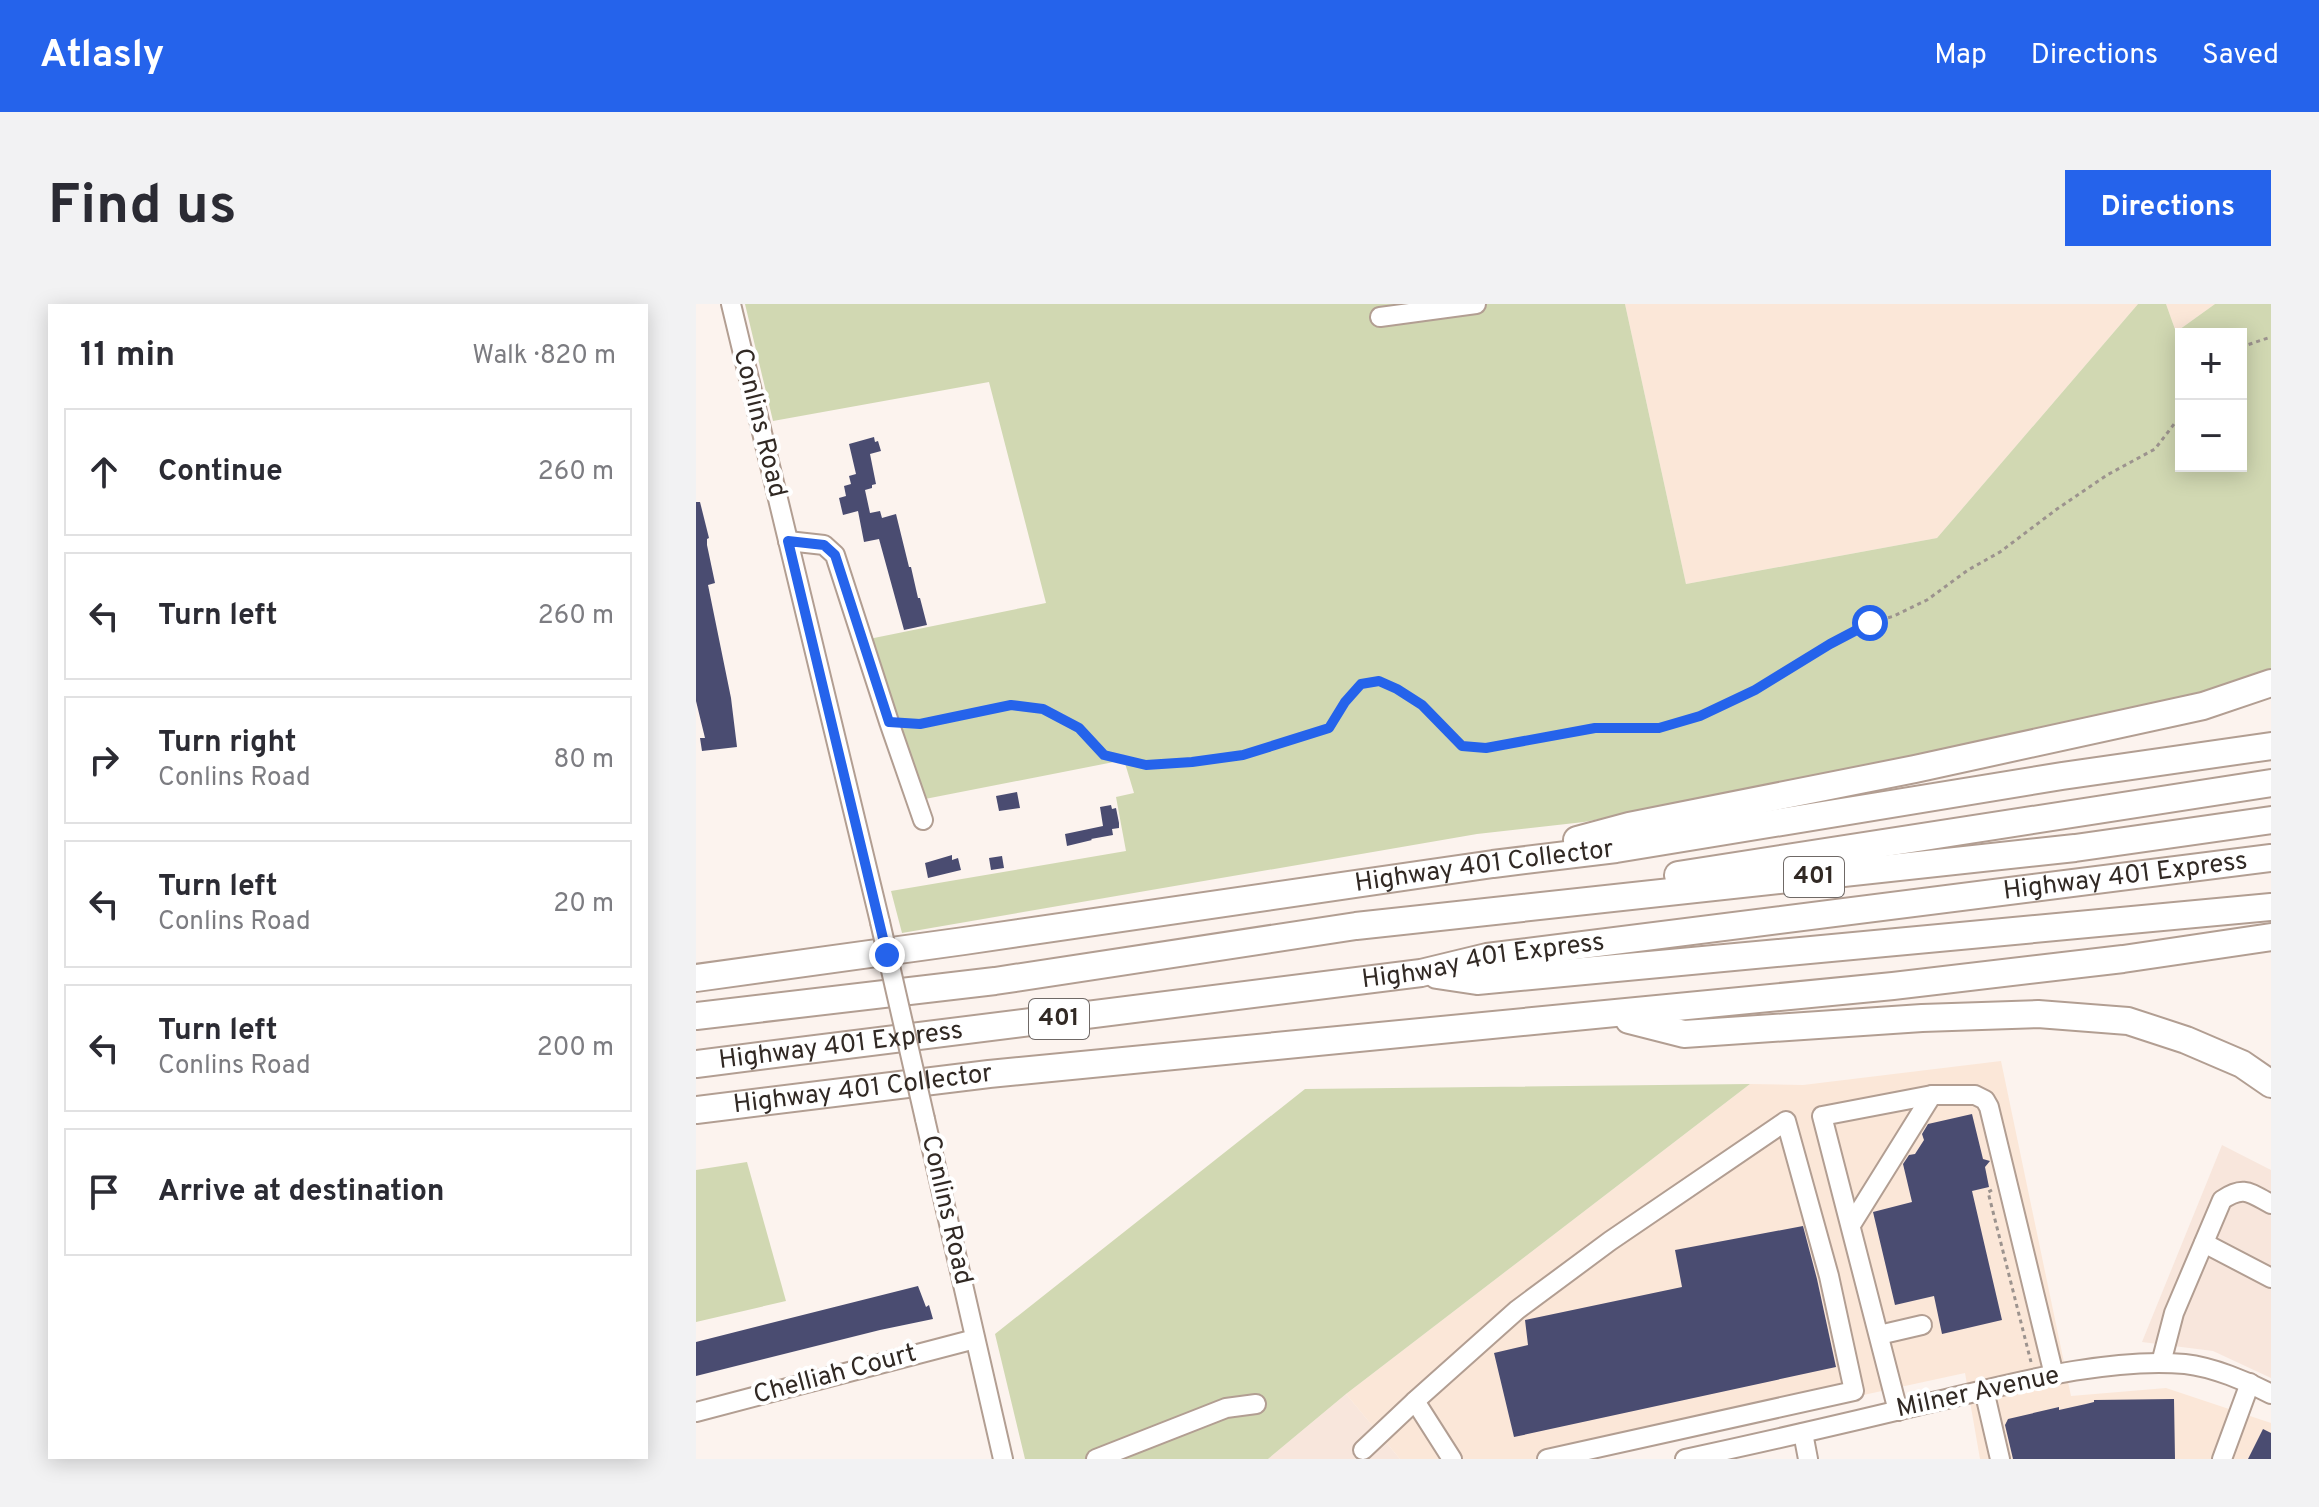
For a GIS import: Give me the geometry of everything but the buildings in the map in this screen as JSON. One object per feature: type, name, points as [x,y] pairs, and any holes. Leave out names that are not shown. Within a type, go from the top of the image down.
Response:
[{"type":"highway","points":[[1493,864],[1629,826],[1915,769],[2203,706],[2271,683]]},
{"type":"highway","name":"Highway 401 Collector","points":[[696,978],[1616,849],[2047,778],[2271,746]]},
{"type":"highway","points":[[1356,926],[2271,783]]},
{"type":"highway","name":"Highway 401 Express","points":[[696,1016],[995,981],[1356,926],[2075,848],[2271,820]]},
{"type":"highway","name":"Highway 401 Express","points":[[696,1064],[1421,973],[1487,957],[2271,858]]},
{"type":"highway","points":[[1421,973],[1477,981],[2271,907]]},
{"type":"highway","name":"Highway 401 Collector","points":[[696,1110],[989,1074],[1893,986],[2123,959],[2271,937]]},
{"type":"highway","points":[[1610,1015],[1684,1034],[1922,1018],[2038,1014],[2128,1021],[2186,1040],[2242,1064],[2271,1084]]},
{"type":"street","name":"Conlins Road","points":[[731,304],[880,922],[1003,1459]]},
{"type":"street","points":[[1380,317],[1476,304]]},
{"type":"street","points":[[788,541],[824,545],[835,555],[923,820]]},
{"type":"street","points":[[1851,1225],[1932,1095]]},
{"type":"street","points":[[1898,1411],[1822,1116],[1932,1095],[1975,1095],[1985,1100],[2054,1375]]},
{"type":"street","points":[[1363,1450],[1517,1310],[1610,1241],[1786,1121],[1829,1276],[1854,1391],[1547,1459]]},
{"type":"street","points":[[2161,1363],[2174,1313],[2222,1200],[2233,1193],[2246,1191],[2271,1204]]},
{"type":"street","points":[[2204,1243],[2271,1278]]},
{"type":"street","points":[[1879,1335],[1922,1325]]},
{"type":"street","name":"Chelliah Court","points":[[696,1412],[975,1339]]},
{"type":"street","name":"Milner Avenue","points":[[1685,1459],[2054,1375],[2133,1363],[2189,1365],[2250,1383],[2271,1394]]},
{"type":"street","points":[[2222,1459],[2250,1383]]},
{"type":"street","points":[[1984,1390],[2000,1459]]},
{"type":"street","points":[[1415,1401],[1452,1459]]},
{"type":"street","points":[[1096,1459],[1226,1408],[1256,1404]]},
{"type":"street","points":[[1803,1433],[1808,1459]]},
{"type":"path","points":[[2247,345],[2271,337]]},
{"type":"path","points":[[889,722],[920,724],[1011,705],[1043,709],[1079,728],[1104,755],[1146,765],[1192,762],[1243,755],[1329,728],[1361,684],[1379,681],[1422,705],[1462,746],[1486,748],[1595,728],[1659,728],[1700,716],[1755,690],[1870,623],[1894,616],[1927,600],[2107,475],[2155,449],[2175,423]]},
{"type":"path","points":[[2008,1185],[1988,1192],[2031,1362]]},
{"type":"shaded area","points":[[1625,304],[2138,304],[1937,538],[1686,584]]},
{"type":"shaded area","points":[[2166,304],[2215,304],[2182,328],[2175,329]]},
{"type":"shaded area","points":[[2001,1061],[2071,1396],[2166,1388],[2271,1423],[2271,1459],[1980,1459],[1965,1373],[1569,1459],[1400,1459],[1346,1394],[1750,1084],[1803,1085]]},
{"type":"shaded area","points":[[2222,1145],[2271,1170],[2271,1378],[2213,1351],[2142,1342]]},
{"type":"shaded area","points":[[1346,1394],[1400,1459],[1268,1459]]},
{"type":"green space","points":[[745,304],[1625,304],[1686,584],[1937,538],[2138,304],[2166,304],[2175,329],[2175,472],[2247,472],[2247,328],[2182,328],[2215,304],[2271,304],[2271,670],[2204,694],[1896,762],[1584,822],[1477,834],[902,933],[891,891],[1126,851],[1116,797],[1134,793],[1124,760],[925,799],[869,639],[1046,603],[989,382],[773,421]]},
{"type":"green space","points":[[1750,1084],[1346,1394],[1268,1459],[1025,1459],[995,1334],[1305,1089]]},
{"type":"green space","points":[[747,1162],[786,1301],[696,1322],[696,1170]]},
{"type":"route","points":[[887,955],[788,541],[824,545],[835,555],[889,722],[920,724],[1011,705],[1043,709],[1079,728],[1104,755],[1146,765],[1243,755],[1329,728],[1361,684],[1379,681],[1422,705],[1462,746],[1486,748],[1595,728],[1659,728],[1700,716],[1755,690],[1870,623]]}]
